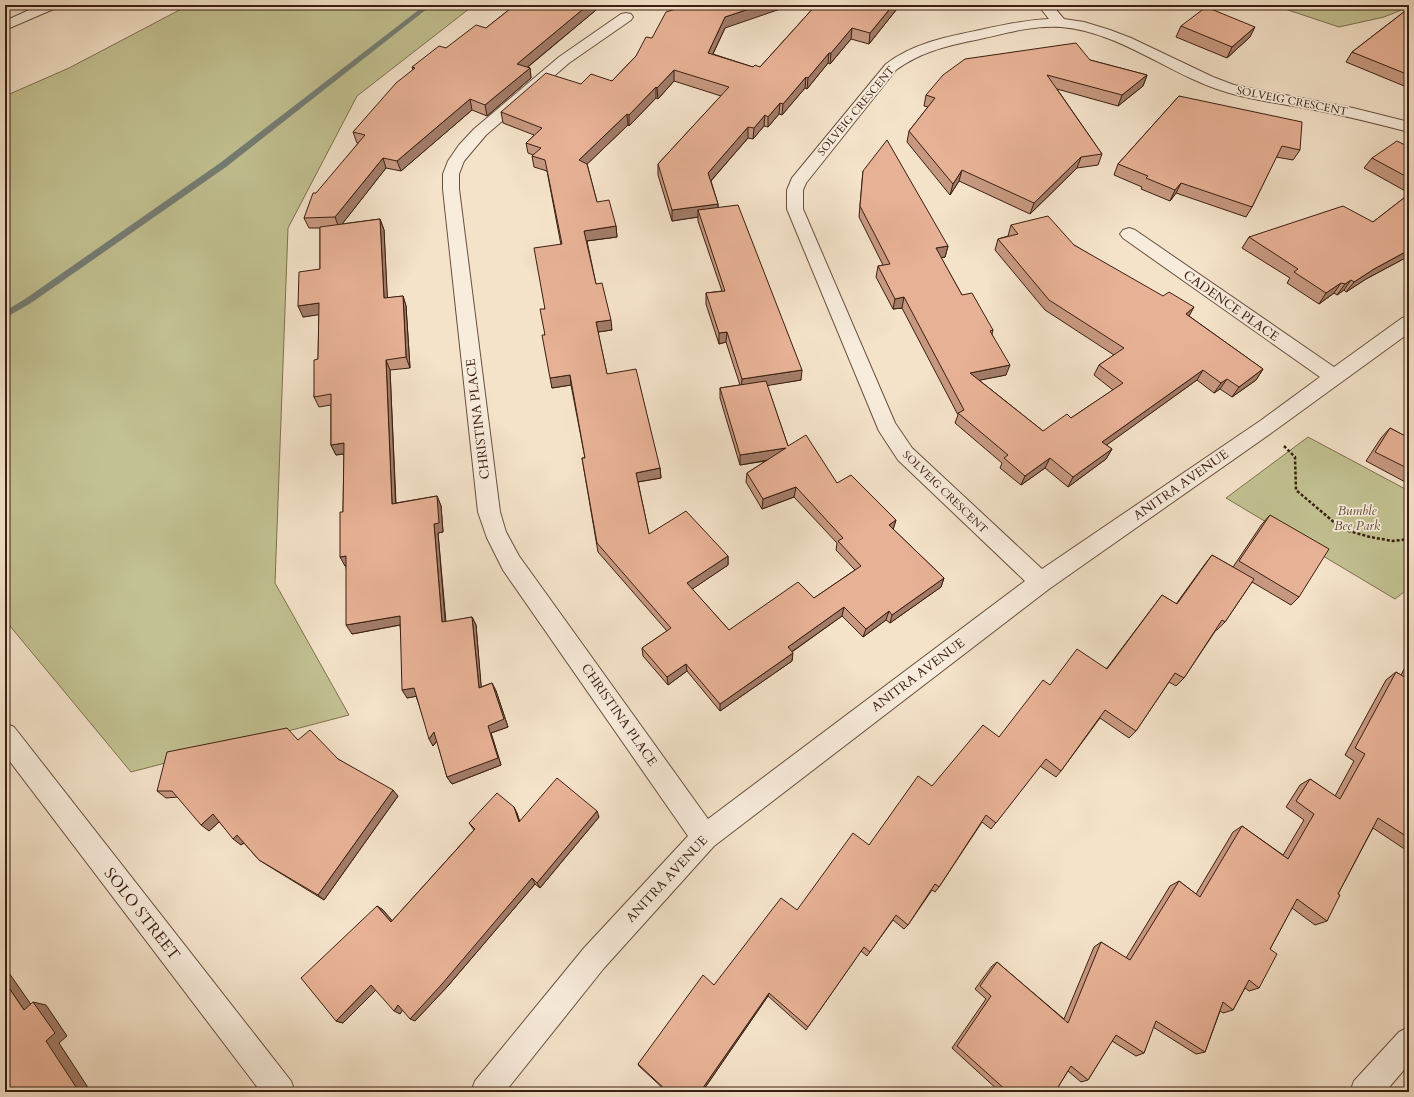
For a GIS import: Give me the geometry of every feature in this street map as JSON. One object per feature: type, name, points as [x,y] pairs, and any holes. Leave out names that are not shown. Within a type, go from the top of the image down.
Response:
[{"type":"street","points":[[5,26],[51,5]]},
{"type":"street","points":[[1045,5],[1060,23]]},
{"type":"street","name":"CHRISTINA PLACE","points":[[626,17],[564,60],[480,132],[465,148],[456,161],[451,174],[451,189],[489,512],[492,524],[511,562],[705,837]]},
{"type":"street","name":"SOLVEIG CRESCENT","points":[[1041,582],[905,454],[895,442],[883,419],[795,209],[795,190],[798,182],[891,67],[902,58],[936,44],[1027,25],[1060,23],[1108,33],[1196,75],[1229,88],[1248,93],[1352,112],[1409,127]]},
{"type":"street","name":"CADENCE PLACE","points":[[1128,234],[1334,377]]},
{"type":"street","name":"ANITRA AVENUE","points":[[486,1092],[594,958],[705,837],[1041,582],[1267,426],[1409,323]]},
{"type":"street","name":"SOLO STREET","points":[[5,735],[280,1092]]},
{"type":"street","points":[[1365,1092],[1409,1042]]},
{"type":"path","points":[[1267,426],[1295,457],[1296,490],[1342,529],[1370,537],[1393,541],[1409,539]]},
{"type":"green space","points":[[189,5],[474,5],[357,96],[288,228],[275,583],[349,715],[131,772],[5,620],[5,96],[69,68]]},
{"type":"green space","points":[[1273,5],[1409,5],[1409,7],[1384,17],[1339,27]]},
{"type":"green space","name":"Bumble Bee Park","points":[[1308,437],[1409,491],[1409,588],[1395,599],[1226,498]]},
{"type":"building","points":[[515,5],[588,5],[517,64],[530,68],[485,105],[470,99],[397,161],[383,158],[335,217],[304,218],[313,193],[316,193],[365,135],[353,132],[396,83],[415,68],[412,67],[439,46],[446,48],[476,25],[486,28]]},
{"type":"building","points":[[688,5],[761,5],[725,17],[708,53],[753,67],[755,65],[760,67],[816,5],[893,5],[870,33],[852,28],[831,53],[829,53],[808,78],[806,77],[783,104],[780,103],[768,117],[765,115],[754,128],[748,127],[708,173],[718,204],[672,210],[658,164],[729,87],[674,70],[629,115],[627,114],[579,160],[587,164],[597,202],[609,200],[616,226],[584,231],[596,284],[602,283],[611,320],[596,322],[607,374],[636,369],[660,468],[636,473],[649,534],[686,511],[728,556],[687,583],[729,630],[798,582],[814,598],[861,566],[838,541],[843,538],[796,487],[763,499],[747,473],[786,448],[740,455],[720,388],[766,381],[788,446],[806,435],[837,483],[851,475],[896,520],[889,525],[944,578],[892,615],[889,611],[866,629],[844,607],[788,647],[793,653],[720,704],[686,664],[667,677],[642,648],[671,628],[597,543],[582,458],[585,458],[570,375],[550,378],[542,335],[545,335],[540,309],[545,309],[534,248],[562,244],[545,160],[532,156],[541,148],[526,143],[542,128],[501,112],[546,73],[581,84],[591,74],[612,81],[636,56],[646,37],[652,38],[666,12]]},
{"type":"building","points":[[1206,7],[1255,27],[1232,47],[1181,26]]},
{"type":"building","points":[[1409,8],[1409,75],[1352,52]]},
{"type":"building","points":[[1076,43],[1090,60],[1147,75],[1122,95],[1047,75],[1102,154],[1081,157],[1034,203],[962,170],[953,184],[909,131],[935,98],[926,95],[943,75],[965,59]]},
{"type":"building","points":[[1179,96],[1302,122],[1300,150],[1282,146],[1252,207],[1181,183],[1175,190],[1146,178],[1148,176],[1118,164]]},
{"type":"building","points":[[887,140],[948,246],[936,248],[962,295],[972,293],[993,330],[990,331],[1010,365],[970,373],[1043,431],[1067,414],[1071,418],[1123,383],[1099,365],[1124,348],[1049,300],[998,239],[1018,234],[1011,225],[1048,216],[1074,245],[1163,296],[1169,292],[1194,307],[1186,314],[1263,369],[1239,387],[1227,379],[1221,383],[1203,370],[1102,442],[1112,449],[1073,477],[1050,458],[1025,476],[1004,458],[1008,455],[958,413],[964,410],[904,297],[895,299],[878,266],[890,264],[860,206],[863,171]]},
{"type":"building","points":[[1397,141],[1409,147],[1409,178],[1372,158]]},
{"type":"building","points":[[1409,194],[1409,250],[1354,282],[1351,280],[1345,284],[1341,283],[1326,293],[1294,272],[1298,269],[1249,237],[1343,206],[1373,222]]},
{"type":"building","points":[[738,205],[802,370],[742,379],[727,332],[719,333],[706,293],[725,291],[698,210]]},
{"type":"building","points":[[380,219],[384,298],[403,296],[406,357],[386,360],[392,504],[437,496],[439,523],[434,524],[442,622],[472,617],[479,688],[492,683],[504,719],[488,726],[498,758],[447,777],[434,732],[429,739],[414,688],[402,690],[400,616],[346,625],[346,556],[340,557],[340,512],[343,512],[344,443],[331,445],[331,394],[314,397],[314,360],[318,359],[319,303],[298,306],[299,272],[320,269],[320,227]]},
{"type":"building","points":[[1390,428],[1409,438],[1409,469],[1375,452]]},
{"type":"building","points":[[1270,515],[1329,549],[1299,597],[1239,561]]},
{"type":"building","points":[[1212,555],[1254,579],[1225,622],[1222,620],[1184,678],[1175,673],[1136,731],[1105,710],[1061,771],[1046,759],[996,823],[986,815],[939,887],[935,884],[908,925],[896,915],[870,952],[864,947],[808,1027],[769,993],[700,1092],[668,1092],[638,1064],[703,975],[714,985],[781,898],[797,910],[853,833],[869,845],[918,776],[932,786],[983,725],[999,737],[1043,680],[1050,685],[1077,649],[1107,669],[1162,595],[1177,604]]},
{"type":"building","points":[[1396,672],[1406,678],[1409,673],[1409,838],[1378,818],[1338,894],[1340,895],[1327,921],[1297,899],[1270,949],[1277,954],[1259,988],[1249,980],[1233,1010],[1223,1002],[1205,1052],[1156,1021],[1144,1053],[1116,1035],[1088,1080],[1071,1066],[1055,1092],[1008,1092],[957,1046],[991,996],[980,986],[997,962],[1068,1023],[1101,942],[1130,960],[1179,881],[1200,897],[1242,826],[1288,859],[1314,814],[1296,801],[1310,779],[1340,799],[1365,754],[1355,748]]},
{"type":"building","points":[[287,728],[298,740],[310,730],[338,759],[393,790],[318,895],[259,860],[237,835],[233,839],[213,814],[201,825],[172,791],[157,791],[167,752]]},
{"type":"building","points":[[557,778],[597,811],[537,883],[532,878],[442,984],[410,1019],[398,1005],[394,1011],[371,985],[336,1021],[301,978],[377,906],[391,922],[475,829],[469,823],[497,793],[514,807],[519,822]]},
{"type":"building","points":[[5,982],[24,1010],[33,1002],[55,1033],[46,1041],[76,1087],[71,1092],[5,1092]]},
{"type":"waterway","points":[[5,315],[28,301],[223,165],[429,5]]}]
